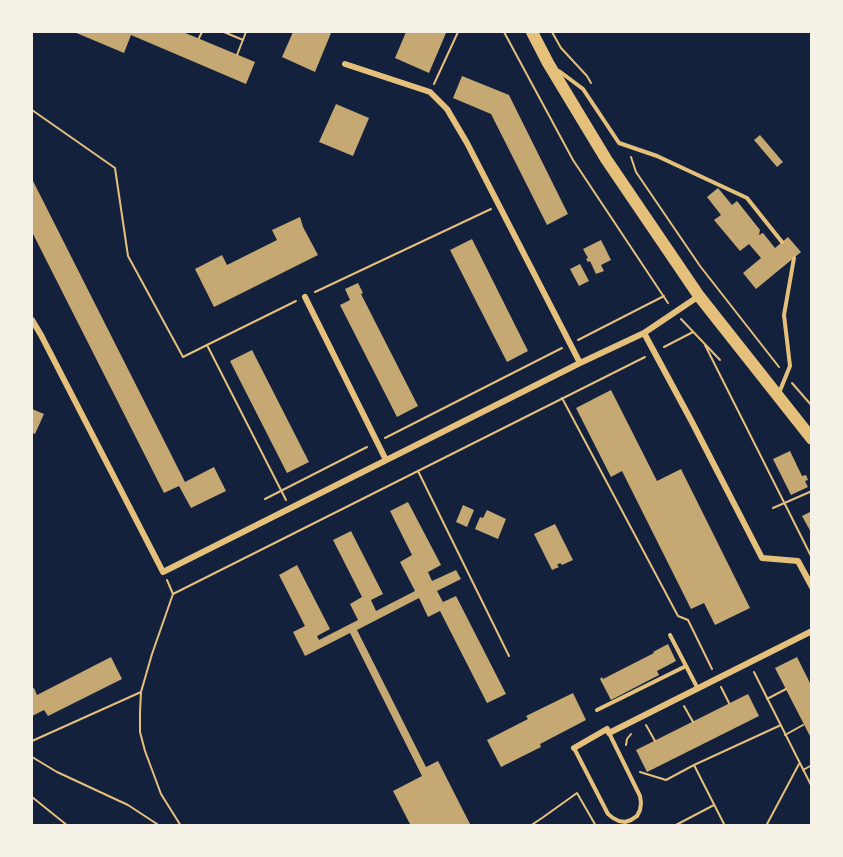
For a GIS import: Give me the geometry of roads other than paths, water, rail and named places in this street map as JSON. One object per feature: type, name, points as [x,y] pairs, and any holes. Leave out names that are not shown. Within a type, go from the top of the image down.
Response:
[{"type":"main road","points":[[532,32],[606,159],[699,296],[812,439]]},
{"type":"street","points":[[345,64],[430,92],[447,109],[467,143],[580,363]]},
{"type":"street","points":[[32,320],[163,572],[644,333],[699,296]]},
{"type":"street","points":[[305,297],[386,460]]},
{"type":"street","points":[[644,333],[762,558],[798,561],[812,587]]},
{"type":"street","points":[[574,748],[607,729],[609,733],[812,631]]},
{"type":"lane","points":[[548,63],[583,89],[620,143],[657,156],[747,198],[782,242]]},
{"type":"lane","points":[[777,396],[790,366],[784,315],[794,258]]},
{"type":"lane","points":[[670,635],[698,688]]},
{"type":"lane","points":[[597,710],[686,666]]},
{"type":"lane","points":[[574,748],[608,814],[624,822],[631,820],[640,810],[640,796],[609,733]]}]
